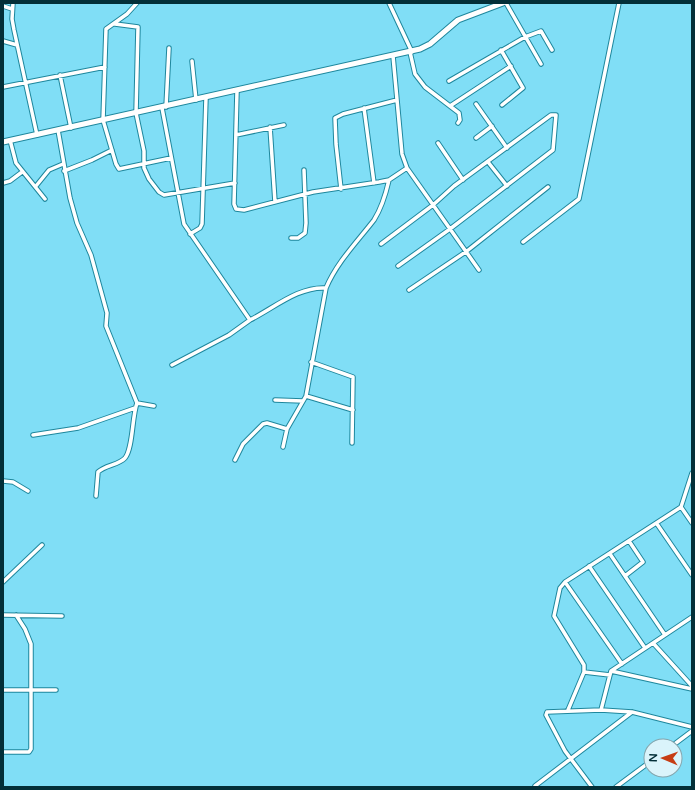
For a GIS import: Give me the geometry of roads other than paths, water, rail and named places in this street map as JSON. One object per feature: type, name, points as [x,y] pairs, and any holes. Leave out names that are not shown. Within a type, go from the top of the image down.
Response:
[{"type":"street","points":[[13,3],[12,9],[17,45],[37,135]]},
{"type":"street","points":[[137,3],[115,24],[106,29],[103,120],[119,169],[171,158]]},
{"type":"street","points":[[390,3],[411,52],[415,74],[425,87],[440,100],[450,106],[460,117],[458,123]]},
{"type":"street","points":[[3,140],[10,140],[71,128],[411,52],[430,44],[458,20],[504,3],[540,64]]},
{"type":"street","points":[[523,242],[579,199],[618,3]]},
{"type":"street","points":[[3,6],[12,9]]},
{"type":"street","points":[[115,24],[138,27],[136,113],[144,151],[146,174],[161,194],[178,194],[235,183]]},
{"type":"street","points":[[449,82],[501,50],[525,37],[542,31],[552,50]]},
{"type":"street","points":[[3,41],[17,45]]},
{"type":"street","points":[[169,48],[164,107],[171,158],[184,224],[250,320]]},
{"type":"street","points":[[501,50],[523,88],[502,105]]},
{"type":"street","points":[[393,56],[402,154],[407,168],[479,270]]},
{"type":"street","points":[[192,61],[196,100]]},
{"type":"street","points":[[450,106],[510,66]]},
{"type":"street","points":[[3,87],[105,67]]},
{"type":"street","points":[[60,75],[71,128]]},
{"type":"street","points":[[237,91],[234,204],[236,209],[244,210],[306,194],[389,180],[407,168]]},
{"type":"street","points":[[190,234],[200,228],[202,224],[206,98]]},
{"type":"street","points":[[341,188],[336,144],[335,118],[364,108],[397,100]]},
{"type":"street","points":[[476,104],[507,148]]},
{"type":"street","points":[[364,108],[374,183]]},
{"type":"street","points":[[381,244],[433,205],[463,180],[551,115],[556,115],[553,150],[450,229],[398,266]]},
{"type":"street","points":[[236,135],[284,125]]},
{"type":"street","points":[[476,138],[492,126]]},
{"type":"street","points":[[270,128],[275,202]]},
{"type":"street","points":[[58,130],[64,172],[77,222],[91,255],[98,279],[107,313],[106,326],[137,403],[135,408],[134,428],[126,457],[98,472],[96,496]]},
{"type":"street","points":[[10,140],[16,163],[45,199]]},
{"type":"street","points":[[438,143],[463,180]]},
{"type":"street","points":[[64,172],[112,150]]},
{"type":"street","points":[[488,162],[507,186]]},
{"type":"street","points":[[36,186],[49,170],[63,164]]},
{"type":"street","points":[[291,238],[298,238],[305,233],[306,194],[304,170]]},
{"type":"street","points":[[3,182],[10,181],[22,172]]},
{"type":"street","points":[[283,447],[287,429],[306,396],[326,288],[335,269],[373,220],[386,193],[389,180]]},
{"type":"street","points":[[409,290],[467,251],[548,187]]},
{"type":"street","points":[[172,366],[223,338],[250,320],[302,292],[326,288]]},
{"type":"street","points":[[312,362],[353,377],[352,443]]},
{"type":"street","points":[[306,396],[353,410]]},
{"type":"street","points":[[275,400],[303,401]]},
{"type":"street","points":[[137,403],[154,406]]},
{"type":"street","points":[[33,435],[78,428],[135,408]]},
{"type":"street","points":[[235,460],[243,444],[263,424],[267,423],[287,429]]},
{"type":"street","points":[[568,710],[584,672],[584,665],[580,655],[554,616],[560,588],[565,582],[657,524],[681,507],[692,474]]},
{"type":"street","points":[[3,481],[13,482],[28,491]]},
{"type":"street","points":[[681,507],[692,523]]},
{"type":"street","points":[[657,524],[692,575]]},
{"type":"street","points":[[625,576],[643,562],[630,541]]},
{"type":"street","points":[[3,582],[42,546]]},
{"type":"street","points":[[610,554],[665,635]]},
{"type":"street","points":[[589,566],[645,648]]},
{"type":"street","points":[[565,582],[622,664]]},
{"type":"street","points":[[3,614],[62,616]]},
{"type":"street","points":[[3,752],[31,751],[31,644],[25,629],[16,615]]},
{"type":"street","points":[[601,710],[611,673],[645,648],[692,617]]},
{"type":"street","points":[[653,643],[692,687]]},
{"type":"street","points":[[584,672],[611,673],[692,687]]},
{"type":"street","points":[[3,690],[56,690]]},
{"type":"street","points":[[592,787],[557,739],[546,713],[568,710],[632,712],[692,727]]},
{"type":"street","points":[[535,786],[632,712]]},
{"type":"street","points":[[683,738],[692,731]]},
{"type":"street","points":[[616,787],[643,767]]}]
